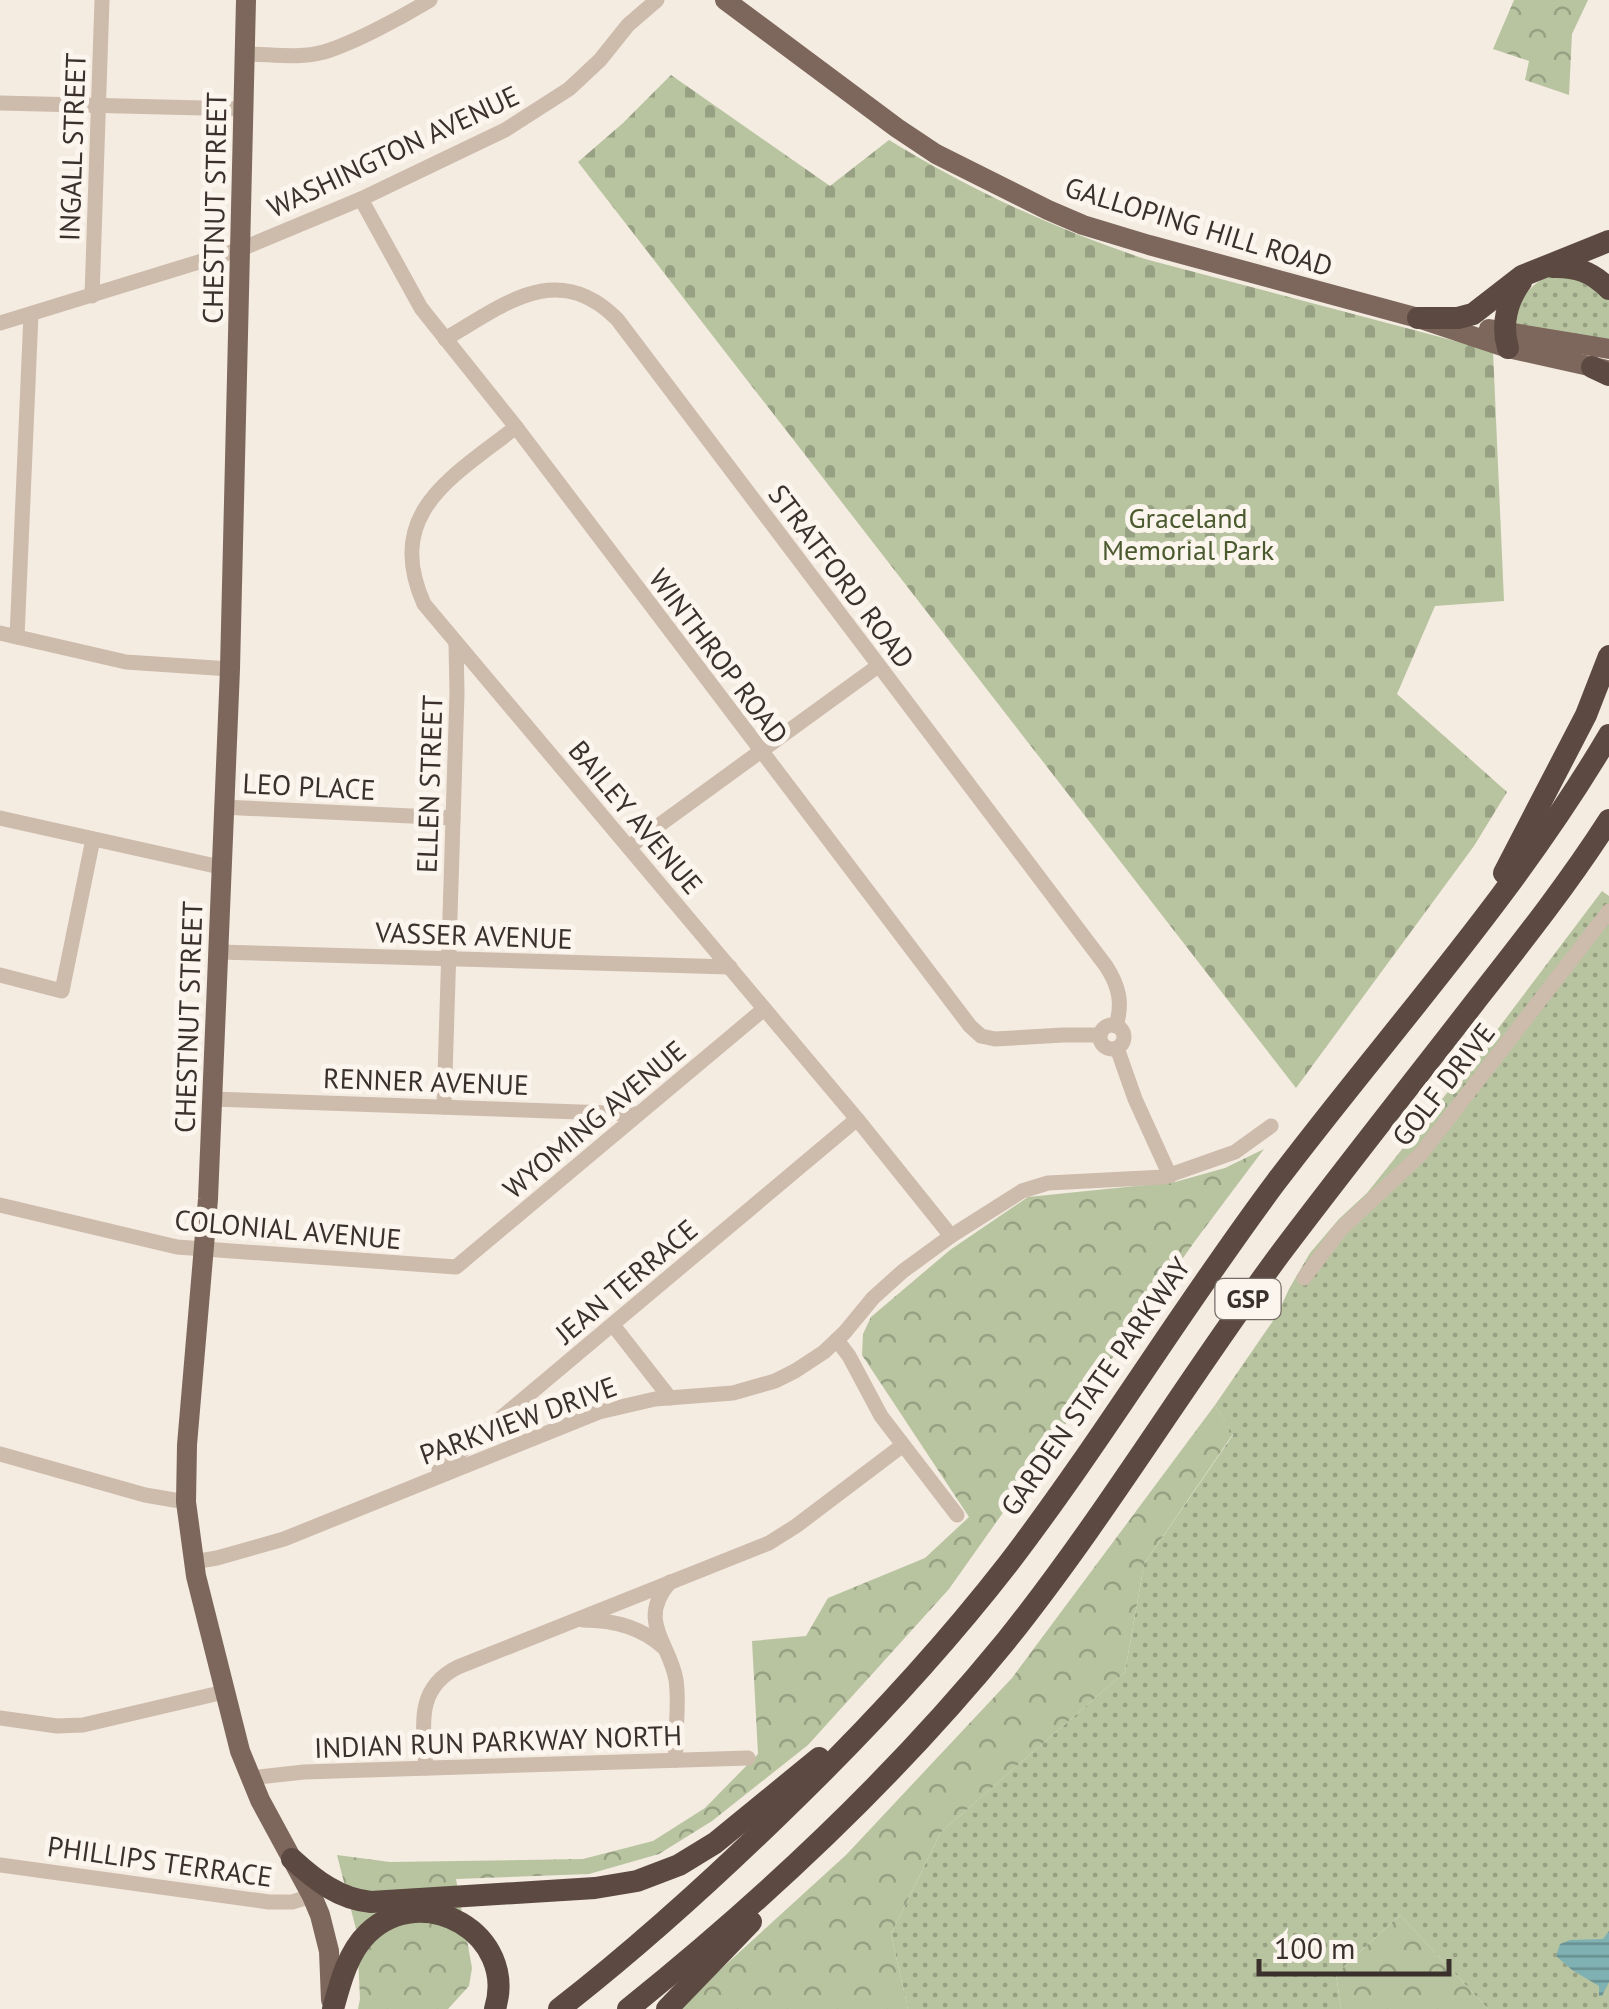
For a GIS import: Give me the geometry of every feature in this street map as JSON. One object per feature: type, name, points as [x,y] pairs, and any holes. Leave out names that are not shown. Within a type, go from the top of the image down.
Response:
[{"type":"highway","points":[[1418,318],[1472,314],[1512,282],[1609,240]]},
{"type":"highway","points":[[1506,340],[1513,294],[1538,270],[1583,270],[1609,290]]},
{"type":"highway","points":[[1454,956],[1503,874],[1591,702],[1609,656]]},
{"type":"highway","name":"GARDEN STATE PARKWAY","points":[[560,2009],[630,1952],[820,1776],[910,1682],[1017,1552],[1237,1235],[1539,843],[1609,734]]},
{"type":"highway","name":"GSP","points":[[628,2009],[763,1894],[886,1776],[973,1680],[1040,1598],[1288,1243],[1548,908],[1609,820]]},
{"type":"highway","points":[[292,1859],[338,1893],[371,1902],[637,1882],[679,1865],[725,1836],[910,1682]]},
{"type":"highway","points":[[667,2009],[886,1776]]},
{"type":"highway","points":[[312,1896],[355,1912],[438,1913],[467,1926],[484,1942],[495,1962],[499,1990],[495,2009]]},
{"type":"highway","points":[[331,2009],[352,1956],[365,1936],[391,1918],[416,1912]]},
{"type":"main road","name":"CHESTNUT STREET","points":[[246,0],[230,669],[213,1099],[186,1502],[193,1562],[235,1736],[249,1778],[324,1926],[332,1978],[331,2009]]},
{"type":"main road","name":"GALLOPING HILL ROAD","points":[[725,0],[936,154],[1083,225],[1506,340],[1604,371]]},
{"type":"main road","name":"GALLOPING HILL ROAD","points":[[1506,340],[1609,349]]},
{"type":"street","name":"INGALL STREET","points":[[92,296],[102,0]]},
{"type":"street","points":[[245,54],[323,52],[430,0]]},
{"type":"street","name":"WASHINGTON AVENUE","points":[[0,324],[241,249],[360,199],[505,130],[569,89],[600,60],[628,25],[657,0]]},
{"type":"street","points":[[0,102],[244,108]]},
{"type":"street","name":"WINTHROP ROAD","points":[[360,199],[421,308],[976,1032],[995,1039],[1100,1035]]},
{"type":"street","name":"STRATFORD ROAD","points":[[445,340],[533,291],[567,290],[584,294],[606,307],[1106,966],[1120,998],[1116,1026]]},
{"type":"street","points":[[17,637],[31,314]]},
{"type":"street","name":"BAILEY AVENUE","points":[[516,427],[434,494],[415,528],[411,557],[416,586],[430,612],[952,1236]]},
{"type":"street","points":[[0,633],[126,662],[230,669]]},
{"type":"street","name":"ELLEN STREET","points":[[444,1107],[456,642]]},
{"type":"street","points":[[629,848],[878,666]]},
{"type":"street","name":"LEO PLACE","points":[[222,806],[453,818]]},
{"type":"street","points":[[0,818],[220,868]]},
{"type":"street","points":[[0,976],[62,991],[93,838]]},
{"type":"street","name":"GOLF DRIVE","points":[[1304,1278],[1340,1230],[1421,1154],[1609,910]]},
{"type":"street","name":"VASSER AVENUE","points":[[218,952],[730,967]]},
{"type":"street","name":"WYOMING AVENUE","points":[[456,1267],[764,1009]]},
{"type":"street","points":[[1116,1026],[1122,1031],[1124,1038],[1117,1048],[1105,1047],[1100,1035],[1106,1028],[1116,1026]]},
{"type":"street","points":[[1117,1048],[1170,1176]]},
{"type":"street","name":"RENNER AVENUE","points":[[213,1099],[638,1114]]},
{"type":"street","name":"JEAN TERRACE","points":[[426,1480],[858,1119]]},
{"type":"street","name":"PARKVIEW DRIVE","points":[[193,1562],[275,1542],[585,1416],[627,1404],[733,1393],[765,1385],[806,1365],[837,1340],[903,1270],[1010,1197],[1030,1187],[1057,1182],[1170,1176],[1235,1152],[1271,1126]]},
{"type":"street","name":"COLONIAL AVENUE","points":[[0,1204],[176,1247],[456,1267]]},
{"type":"street","points":[[613,1325],[670,1398]]},
{"type":"street","points":[[837,1340],[881,1416],[957,1515]]},
{"type":"street","points":[[426,1768],[425,1708],[438,1679],[458,1667],[779,1537],[903,1446]]},
{"type":"street","points":[[0,1454],[130,1492],[186,1502]]},
{"type":"street","points":[[670,1582],[656,1607],[656,1624],[674,1670],[676,1760]]},
{"type":"street","points":[[570,1622],[592,1620],[623,1625],[662,1647]]},
{"type":"street","points":[[0,1718],[75,1726],[224,1692]]},
{"type":"street","name":"INDIAN RUN PARKWAY NORTH","points":[[249,1778],[290,1772],[748,1758]]},
{"type":"street","name":"PHILLIPS TERRACE","points":[[0,1865],[268,1902],[292,1902],[312,1896]]},
{"type":"green space","points":[[1514,0],[1588,0],[1572,34],[1569,95],[1525,80],[1529,61],[1493,49]]},
{"type":"green space","name":"Graceland Memorial Park","points":[[671,75],[830,186],[889,140],[982,192],[1145,259],[1493,351],[1504,601],[1435,606],[1397,694],[1507,792],[1474,846],[1296,1088],[578,162]]},
{"type":"green space","points":[[1563,271],[1609,299],[1609,341],[1516,325],[1530,289]]},
{"type":"green space","points":[[1602,891],[1609,896],[1609,2009],[1488,2009],[1400,1915],[1336,1974],[1341,2009],[908,2009],[891,1934],[941,1832],[1125,1672],[1144,1564],[1233,1435],[1215,1405],[1277,1315],[1310,1253],[1367,1193]]},
{"type":"green space","points":[[1264,1149],[949,1589],[808,1745],[712,1821],[659,1854],[589,1874],[456,1879],[472,1968],[469,1986],[448,2009],[358,2009],[357,1933],[337,1855],[390,1862],[583,1859],[653,1841],[705,1808],[758,1754],[752,1641],[806,1636],[828,1598],[925,1558],[969,1517],[862,1355],[863,1334],[871,1317],[950,1250],[1028,1197],[1175,1182],[1225,1168]]},
{"type":"green space","points":[[1215,1405],[1233,1434],[1144,1564],[1125,1672],[941,1832],[891,1934],[908,2009],[677,2009],[846,1855],[1012,1678]]},
{"type":"green space","points":[[1400,1915],[1488,2009],[1341,2009],[1336,1974]]},
{"type":"water","points":[[1609,1931],[1609,1982],[1599,1996],[1599,1986],[1556,1956],[1560,1944],[1603,1939]]}]
